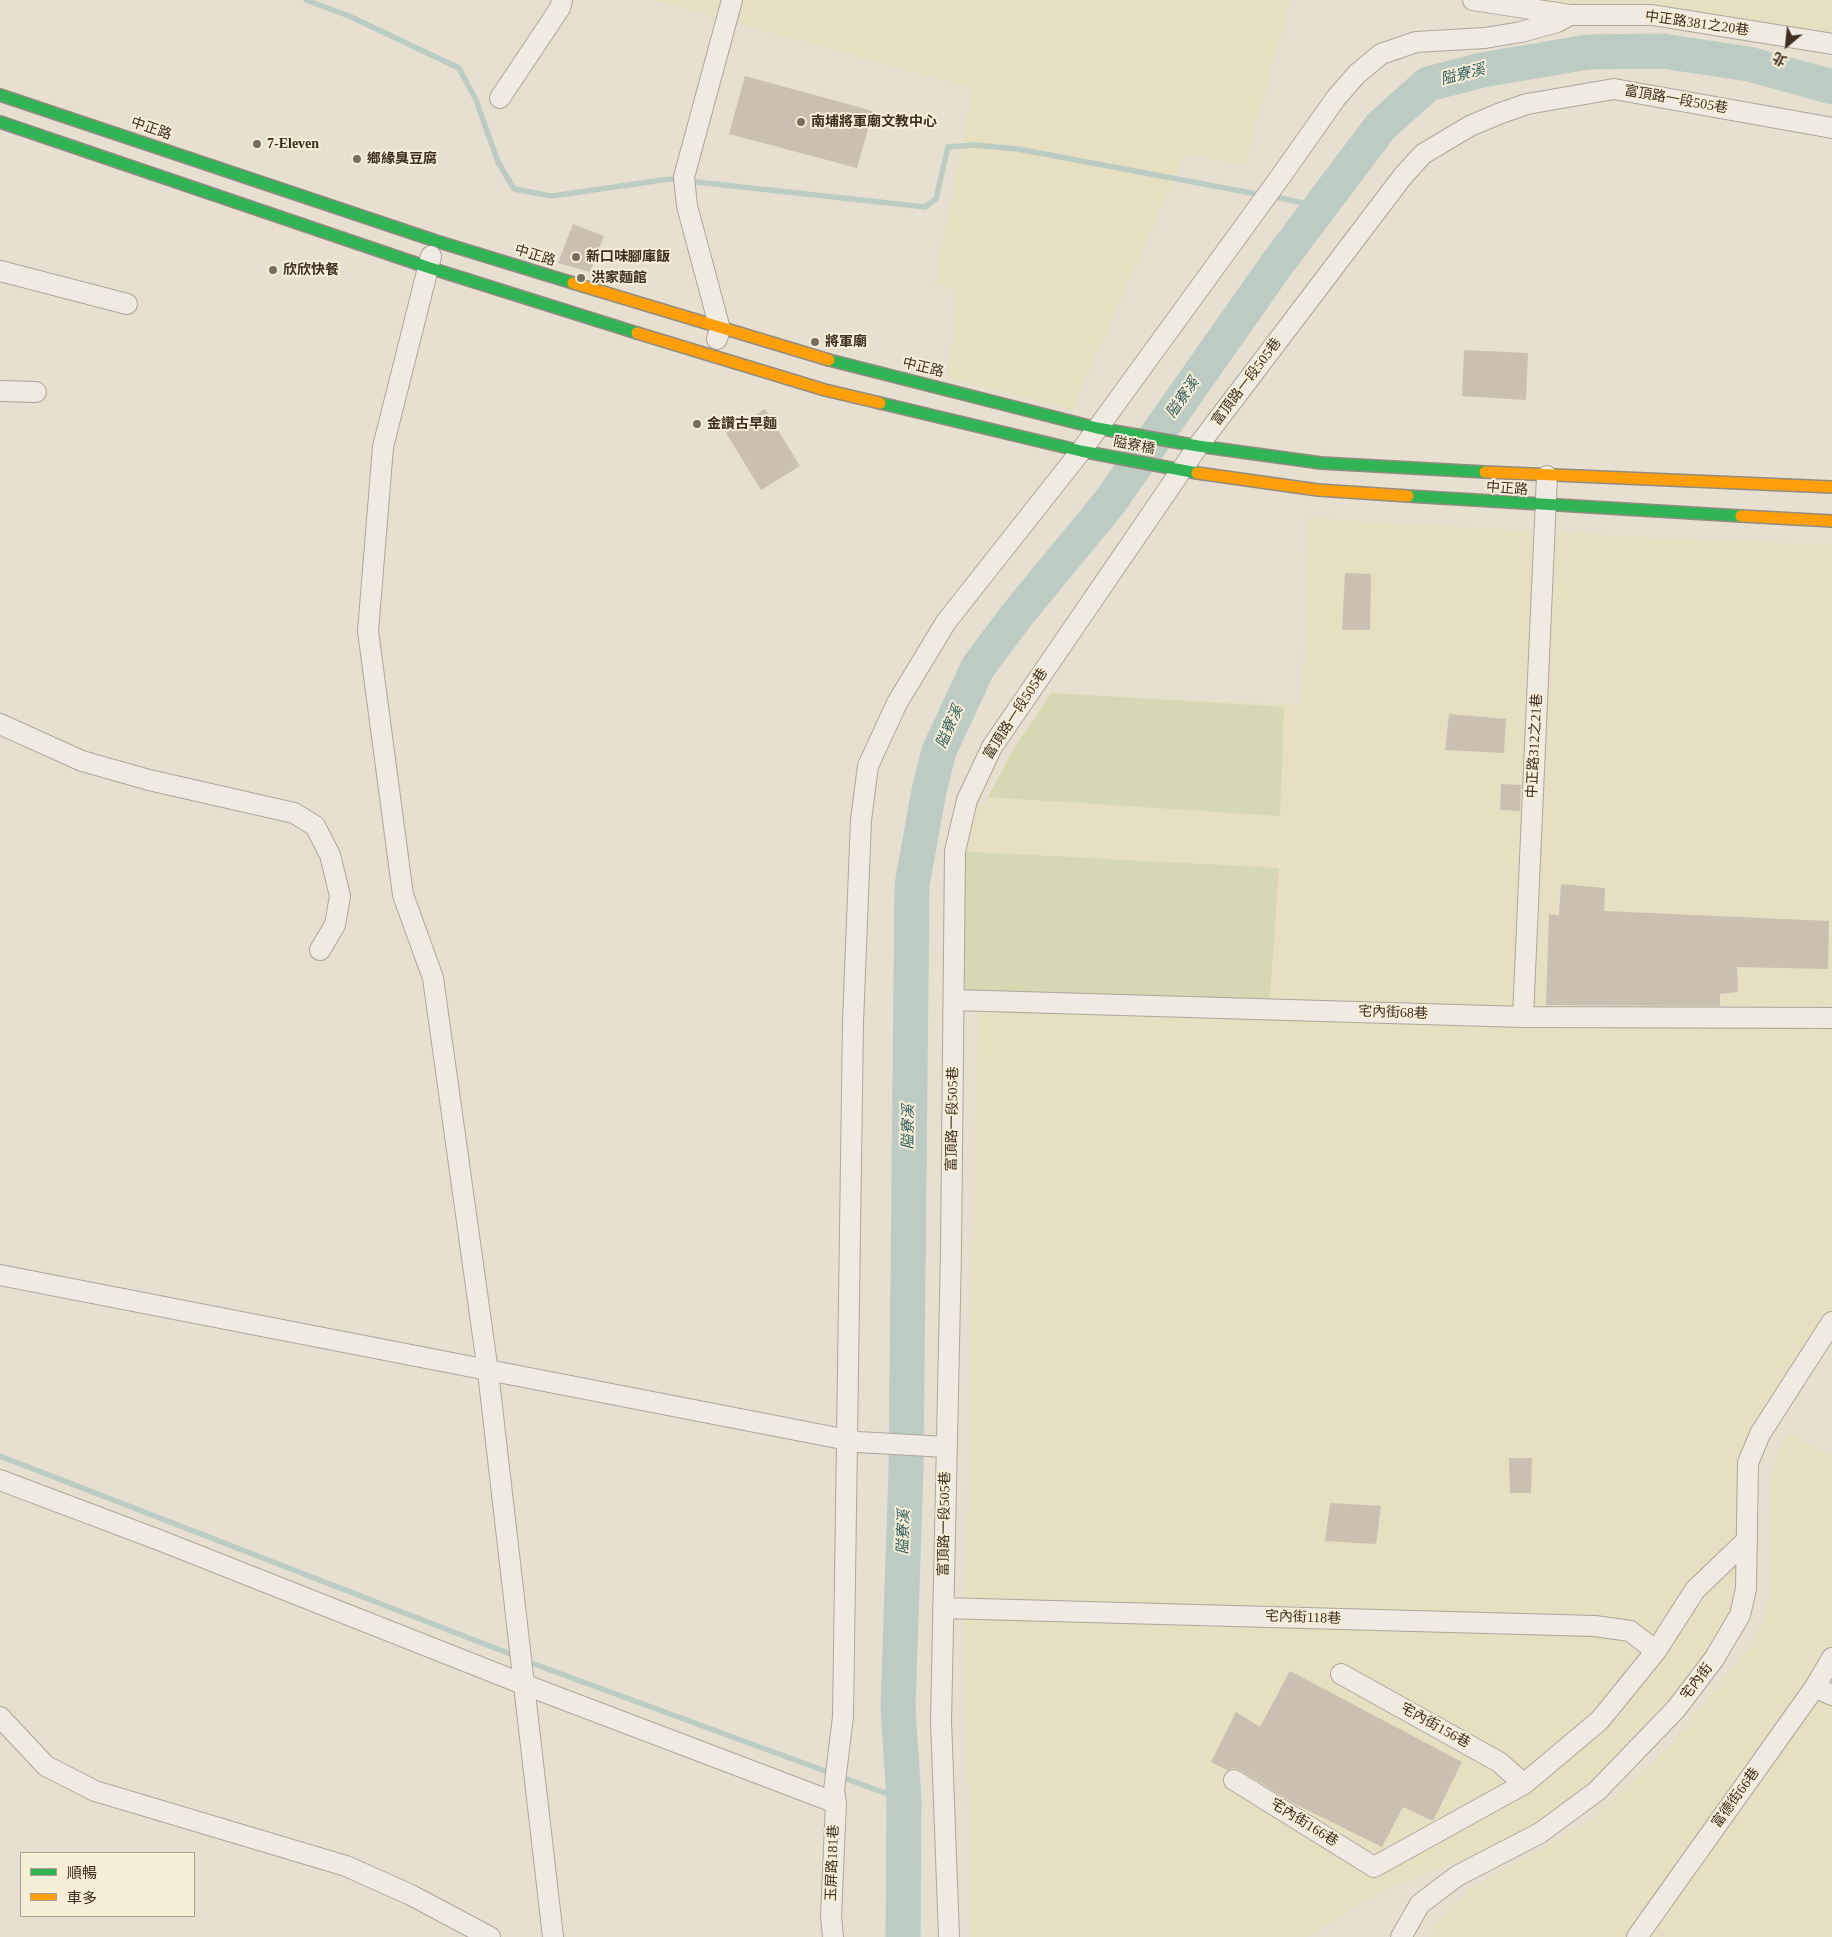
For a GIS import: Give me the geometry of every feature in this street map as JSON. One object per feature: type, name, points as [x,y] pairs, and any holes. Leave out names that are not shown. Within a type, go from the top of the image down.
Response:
[{"type":"main road","name":"中正路","points":[[0,95],[436,241],[720,329],[814,356],[1097,428]]},
{"type":"main road","points":[[0,122],[427,267],[710,356],[825,390],[1081,451]]},
{"type":"main road","name":"隘寮橋","points":[[1097,428],[1198,446]]},
{"type":"main road","name":"中正路","points":[[1198,446],[1321,462],[1547,476],[1832,487]]},
{"type":"main road","name":"隘寮橋","points":[[1081,451],[1182,471]]},
{"type":"main road","name":"中正路","points":[[1182,471],[1318,490],[1546,506],[1832,521]]},
{"type":"street","points":[[500,98],[560,8],[562,0]]},
{"type":"street","points":[[710,356],[720,329],[688,206],[684,177],[732,0]]},
{"type":"street","name":"中正路381之20巷","points":[[1473,0],[1570,15],[1652,15],[1832,44]]},
{"type":"street","name":"玉屏路181巷","points":[[833,1937],[831,1916],[836,1770],[843,1717],[853,1441],[853,1022],[861,820],[868,766],[897,703],[946,622],[1081,451],[1336,98],[1357,74],[1381,54],[1416,42],[1484,38],[1521,32],[1556,22],[1570,15]]},
{"type":"street","name":"富頂路一段505巷","points":[[950,1937],[941,1721],[943,1608],[940,1447],[951,1251],[955,851],[967,800],[992,747],[1198,446],[1403,176],[1423,154],[1470,126],[1527,104],[1614,89],[1832,128]]},
{"type":"street","points":[[436,241],[427,267],[383,446],[368,631],[403,895],[433,978],[488,1372],[553,1937]]},
{"type":"street","points":[[0,271],[127,304]]},
{"type":"street","points":[[0,392],[36,392]]},
{"type":"street","name":"中正路312之21巷","points":[[1523,1017],[1547,476]]},
{"type":"street","points":[[0,724],[82,761],[149,780],[294,813],[315,826],[330,855],[340,896],[335,925],[320,950]]},
{"type":"street","name":"宅內街68巷","points":[[954,1000],[1523,1017],[1832,1018]]},
{"type":"street","points":[[0,1275],[488,1372],[853,1441],[940,1447]]},
{"type":"street","name":"宅內街","points":[[1401,1937],[1420,1904],[1457,1876],[1540,1833],[1597,1791],[1676,1709],[1714,1659],[1740,1615],[1746,1589],[1748,1463],[1760,1434],[1832,1322]]},
{"type":"street","points":[[0,1480],[523,1680],[835,1796]]},
{"type":"street","points":[[1524,1784],[1600,1720],[1656,1651],[1695,1590],[1747,1540]]},
{"type":"street","name":"宅內街118巷","points":[[943,1608],[1595,1626],[1630,1631],[1656,1651]]},
{"type":"street","name":"富德街66巷","points":[[1637,1937],[1824,1691],[1832,1658]]},
{"type":"street","name":"宅內街156巷","points":[[1341,1674],[1499,1762],[1524,1784]]},
{"type":"street","points":[[0,1717],[46,1766],[95,1791],[346,1866],[411,1895],[490,1937]]},
{"type":"street","name":"宅內街166巷","points":[[1234,1780],[1374,1867],[1524,1784]]},
{"type":"shaded area","points":[[653,0],[1291,0],[1245,165],[1186,153],[1072,410],[947,377],[958,291],[934,285],[972,88]]},
{"type":"shaded area","points":[[1532,0],[1832,0],[1832,34],[1638,1],[1569,6]]},
{"type":"shaded area","points":[[1309,518],[1580,534],[1832,545],[1832,1310],[1773,1402],[1742,1468],[1741,1598],[1719,1646],[1651,1733],[1555,1815],[1471,1856],[1380,1892],[1307,1937],[970,1937],[964,1645],[981,860],[960,859],[966,803],[987,804],[988,797],[1015,746],[1052,693],[1301,705]]},
{"type":"shaded area","points":[[1788,1433],[1832,1457],[1832,1937],[1430,1937],[1444,1913],[1468,1890],[1588,1822],[1670,1745],[1753,1642],[1764,1617],[1769,1591],[1770,1486],[1778,1452]]},
{"type":"green space","points":[[1052,693],[1284,707],[1280,816],[988,797],[1015,746]]},
{"type":"green space","points":[[955,851],[1279,868],[1269,1010],[960,1000]]},
{"type":"building","name":"南埔將軍廟文教中心","points":[[745,76],[873,111],[857,168],[729,134]]},
{"type":"building","points":[[573,224],[604,236],[590,272],[558,263]]},
{"type":"building","points":[[1464,350],[1528,353],[1526,400],[1462,396]]},
{"type":"building","points":[[765,409],[800,466],[761,490],[726,433]]},
{"type":"building","points":[[1345,573],[1371,574],[1370,630],[1342,630]]},
{"type":"building","points":[[1449,714],[1506,719],[1504,753],[1445,750]]},
{"type":"building","points":[[1501,784],[1521,785],[1520,811],[1500,810]]},
{"type":"building","points":[[1561,884],[1605,888],[1604,911],[1829,921],[1828,969],[1737,967],[1738,992],[1720,994],[1720,1006],[1546,1005],[1549,914],[1559,915]]},
{"type":"building","points":[[1509,1458],[1532,1458],[1531,1493],[1510,1493]]},
{"type":"building","points":[[1330,1503],[1381,1506],[1376,1544],[1325,1541]]},
{"type":"building","points":[[1290,1671],[1462,1762],[1433,1821],[1403,1807],[1382,1847],[1295,1804],[1240,1770],[1234,1768],[1227,1770],[1211,1762],[1236,1712],[1260,1727]]},
{"type":"waterway","points":[[306,0],[349,16],[459,68],[476,100],[498,162],[514,189],[552,196],[669,179],[925,207],[936,199],[948,147],[974,145],[1018,149],[1262,195]]},
{"type":"waterway","name":"隘寮溪","points":[[903,1937],[904,1800],[898,1709],[906,1469],[912,885],[929,791],[939,751],[978,667],[1017,615],[1109,503],[1277,264],[1381,126],[1428,84],[1482,70],[1588,52],[1662,51],[1749,64],[1832,87]]},
{"type":"waterway","points":[[1271,196],[1321,207]]},
{"type":"waterway","points":[[0,1456],[518,1657]]},
{"type":"waterway","points":[[526,1661],[904,1800]]},
{"type":"traffic: fast","points":[[0,95],[436,241],[573,283]]},
{"type":"traffic: fast","points":[[0,122],[427,267],[637,333]]},
{"type":"traffic: fast","points":[[829,360],[1097,428],[1198,446],[1321,463],[1485,472]]},
{"type":"traffic: fast","points":[[880,403],[1081,451],[1197,473]]},
{"type":"traffic: fast","points":[[1408,496],[1741,516]]},
{"type":"traffic: slow","points":[[573,283],[829,360]]},
{"type":"traffic: slow","points":[[637,333],[825,390],[880,403]]},
{"type":"traffic: slow","points":[[1485,472],[1832,487]]},
{"type":"traffic: slow","points":[[1197,473],[1318,490],[1408,496]]},
{"type":"traffic: slow","points":[[1741,516],[1832,521]]},
{"type":"place","name":"南埔將軍廟文教中心","points":[[801,122]]},
{"type":"place","name":"7-Eleven","points":[[257,144]]},
{"type":"place","name":"鄉緣臭豆腐","points":[[357,159]]},
{"type":"place","name":"新口味腳庫飯","points":[[576,257]]},
{"type":"place","name":"欣欣快餐","points":[[273,270]]},
{"type":"place","name":"洪家麵館","points":[[581,278]]},
{"type":"place","name":"將軍廟","points":[[815,342]]},
{"type":"place","name":"金讚古早麵","points":[[697,424]]}]
